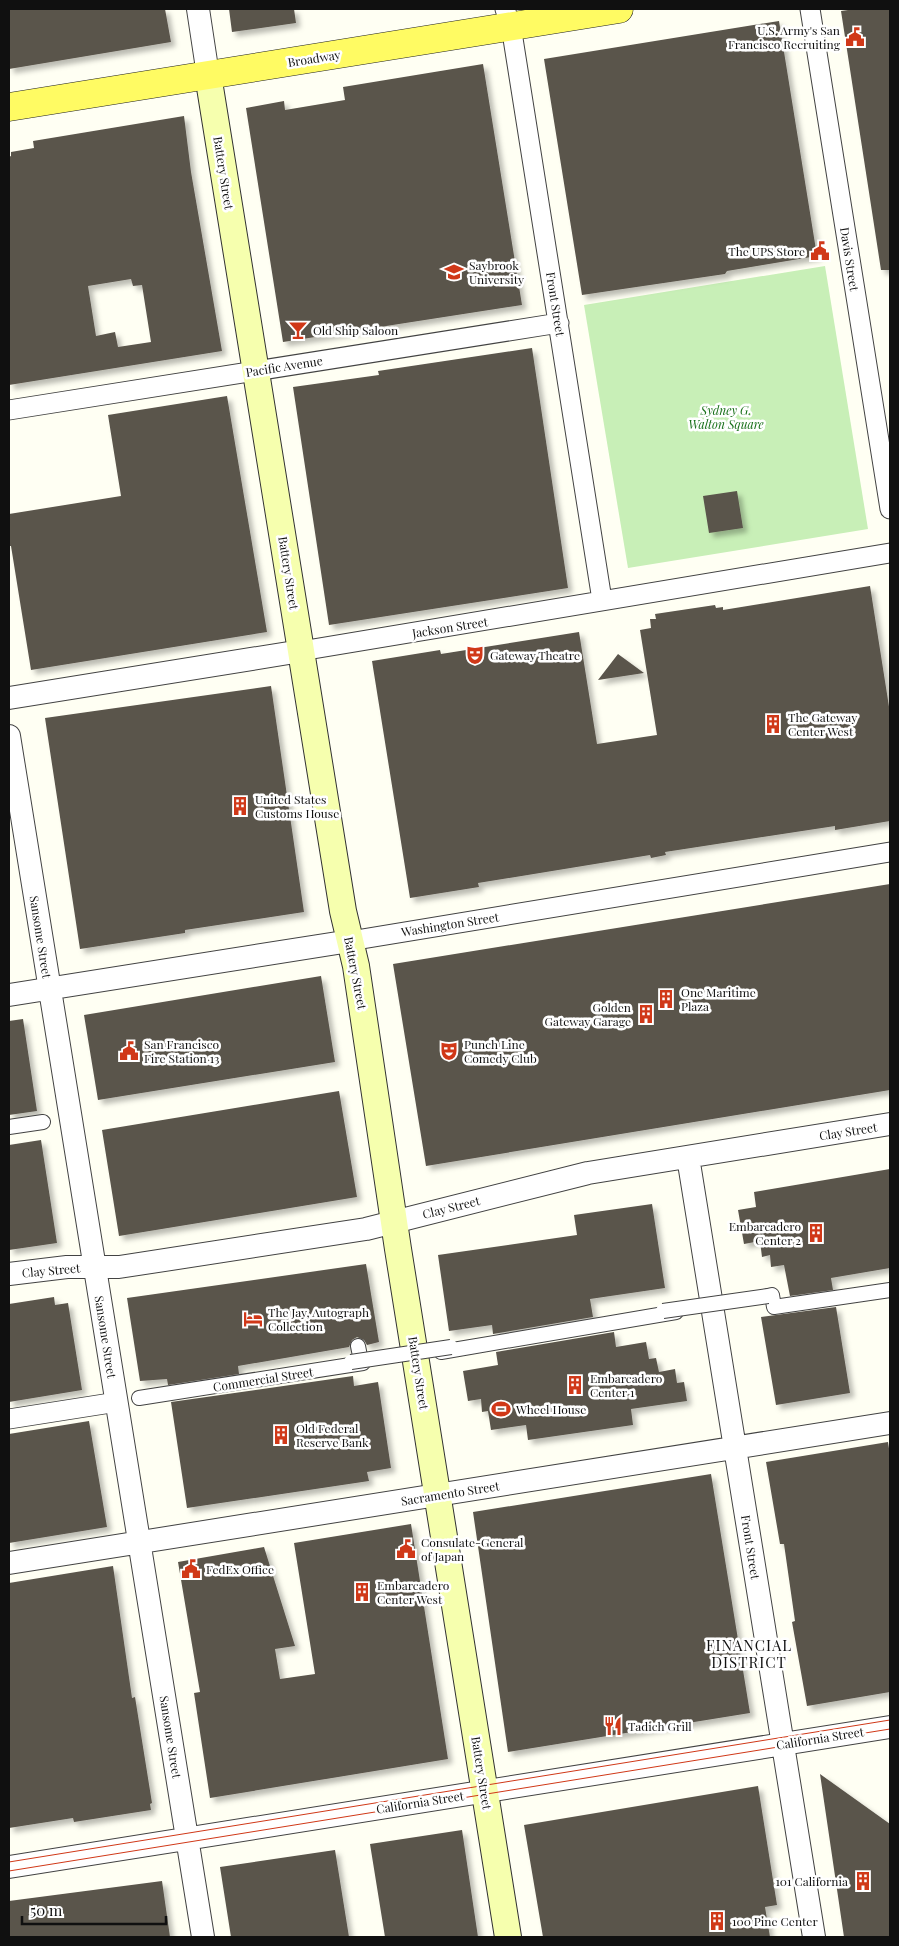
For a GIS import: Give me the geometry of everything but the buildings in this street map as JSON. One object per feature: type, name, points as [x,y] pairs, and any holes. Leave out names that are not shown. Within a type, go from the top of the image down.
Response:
[{"type":"main road","name":"Broadway","points":[[9,107],[208,75],[508,17],[619,9]]},
{"type":"main road","name":"Battery Street","points":[[208,75],[343,911],[356,966],[508,1937]]},
{"type":"street","name":"Battery Street","points":[[198,9],[208,75]]},
{"type":"street","name":"Davis Street","points":[[810,9],[890,509]]},
{"type":"street","name":"Front Street","points":[[508,17],[559,323],[602,600]]},
{"type":"street","name":"Pacific Avenue","points":[[9,410],[559,323]]},
{"type":"street","name":"Jackson Street","points":[[9,698],[301,652],[890,552]]},
{"type":"street","name":"Sansome Street","points":[[9,736],[203,1937]]},
{"type":"street","name":"Washington Street","points":[[9,995],[350,942],[890,852]]},
{"type":"street","points":[[9,1127],[43,1122]]},
{"type":"street","name":"Clay Street","points":[[9,1274],[67,1267],[119,1267],[366,1229],[588,1173],[890,1124]]},
{"type":"street","name":"Front Street","points":[[688,1157],[814,1937]]},
{"type":"street","points":[[358,1346],[356,1361],[463,1346],[663,1311],[772,1295],[774,1307],[890,1290]]},
{"type":"street","points":[[440,1352],[682,1311]]},
{"type":"street","name":"Commercial Street","points":[[139,1398],[387,1360]]},
{"type":"street","points":[[9,1419],[117,1402]]},
{"type":"street","name":"Sacramento Street","points":[[9,1563],[890,1422]]},
{"type":"street","name":"California Street","points":[[9,1867],[890,1727]]},
{"type":"green space","name":"Sydney G. Walton Square","points":[[825,266],[868,529],[628,568],[584,305]]},
{"type":"tram line","points":[[9,1862],[890,1720]]},
{"type":"tram line","points":[[9,1871],[890,1729]]},
{"type":"place","name":"U.S. Army's San Francisco Recruiting","points":[[855,37]]},
{"type":"place","name":"The UPS Store","points":[[820,251]]},
{"type":"place","name":"Saybrook University","points":[[454,272]]},
{"type":"place","name":"Old Ship Saloon","points":[[298,330]]},
{"type":"place","name":"Gateway Theatre","points":[[475,655]]},
{"type":"place","name":"The Gateway Center West","points":[[773,724]]},
{"type":"place","name":"United States Customs House","points":[[240,806]]},
{"type":"place","name":"One Maritime Plaza","points":[[666,999]]},
{"type":"place","name":"Golden Gateway Garage","points":[[646,1014]]},
{"type":"place","name":"San Francisco Fire Station 13","points":[[129,1051]]},
{"type":"place","name":"Punch Line Comedy Club","points":[[449,1051]]},
{"type":"place","name":"Embarcadero Center 2","points":[[816,1233]]},
{"type":"place","name":"The Jay, Autograph Collection","points":[[253,1319]]},
{"type":"place","name":"Embarcadero Center 1","points":[[575,1385]]},
{"type":"place","name":"Wheel House","points":[[501,1409]]},
{"type":"place","name":"Old Federal Reserve Bank","points":[[281,1435]]},
{"type":"place","name":"Consulate-General of Japan","points":[[406,1549]]},
{"type":"place","name":"FedEx Office","points":[[191,1569]]},
{"type":"place","name":"Embarcadero Center West","points":[[362,1592]]},
{"type":"place","name":"Tadich Grill","points":[[613,1726]]},
{"type":"place","name":"101 California","points":[[863,1881]]},
{"type":"place","name":"100 Pine Center","points":[[717,1921]]},
{"type":"district","name":"FINANCIAL DISTRICT","points":[[749,1654]]}]
